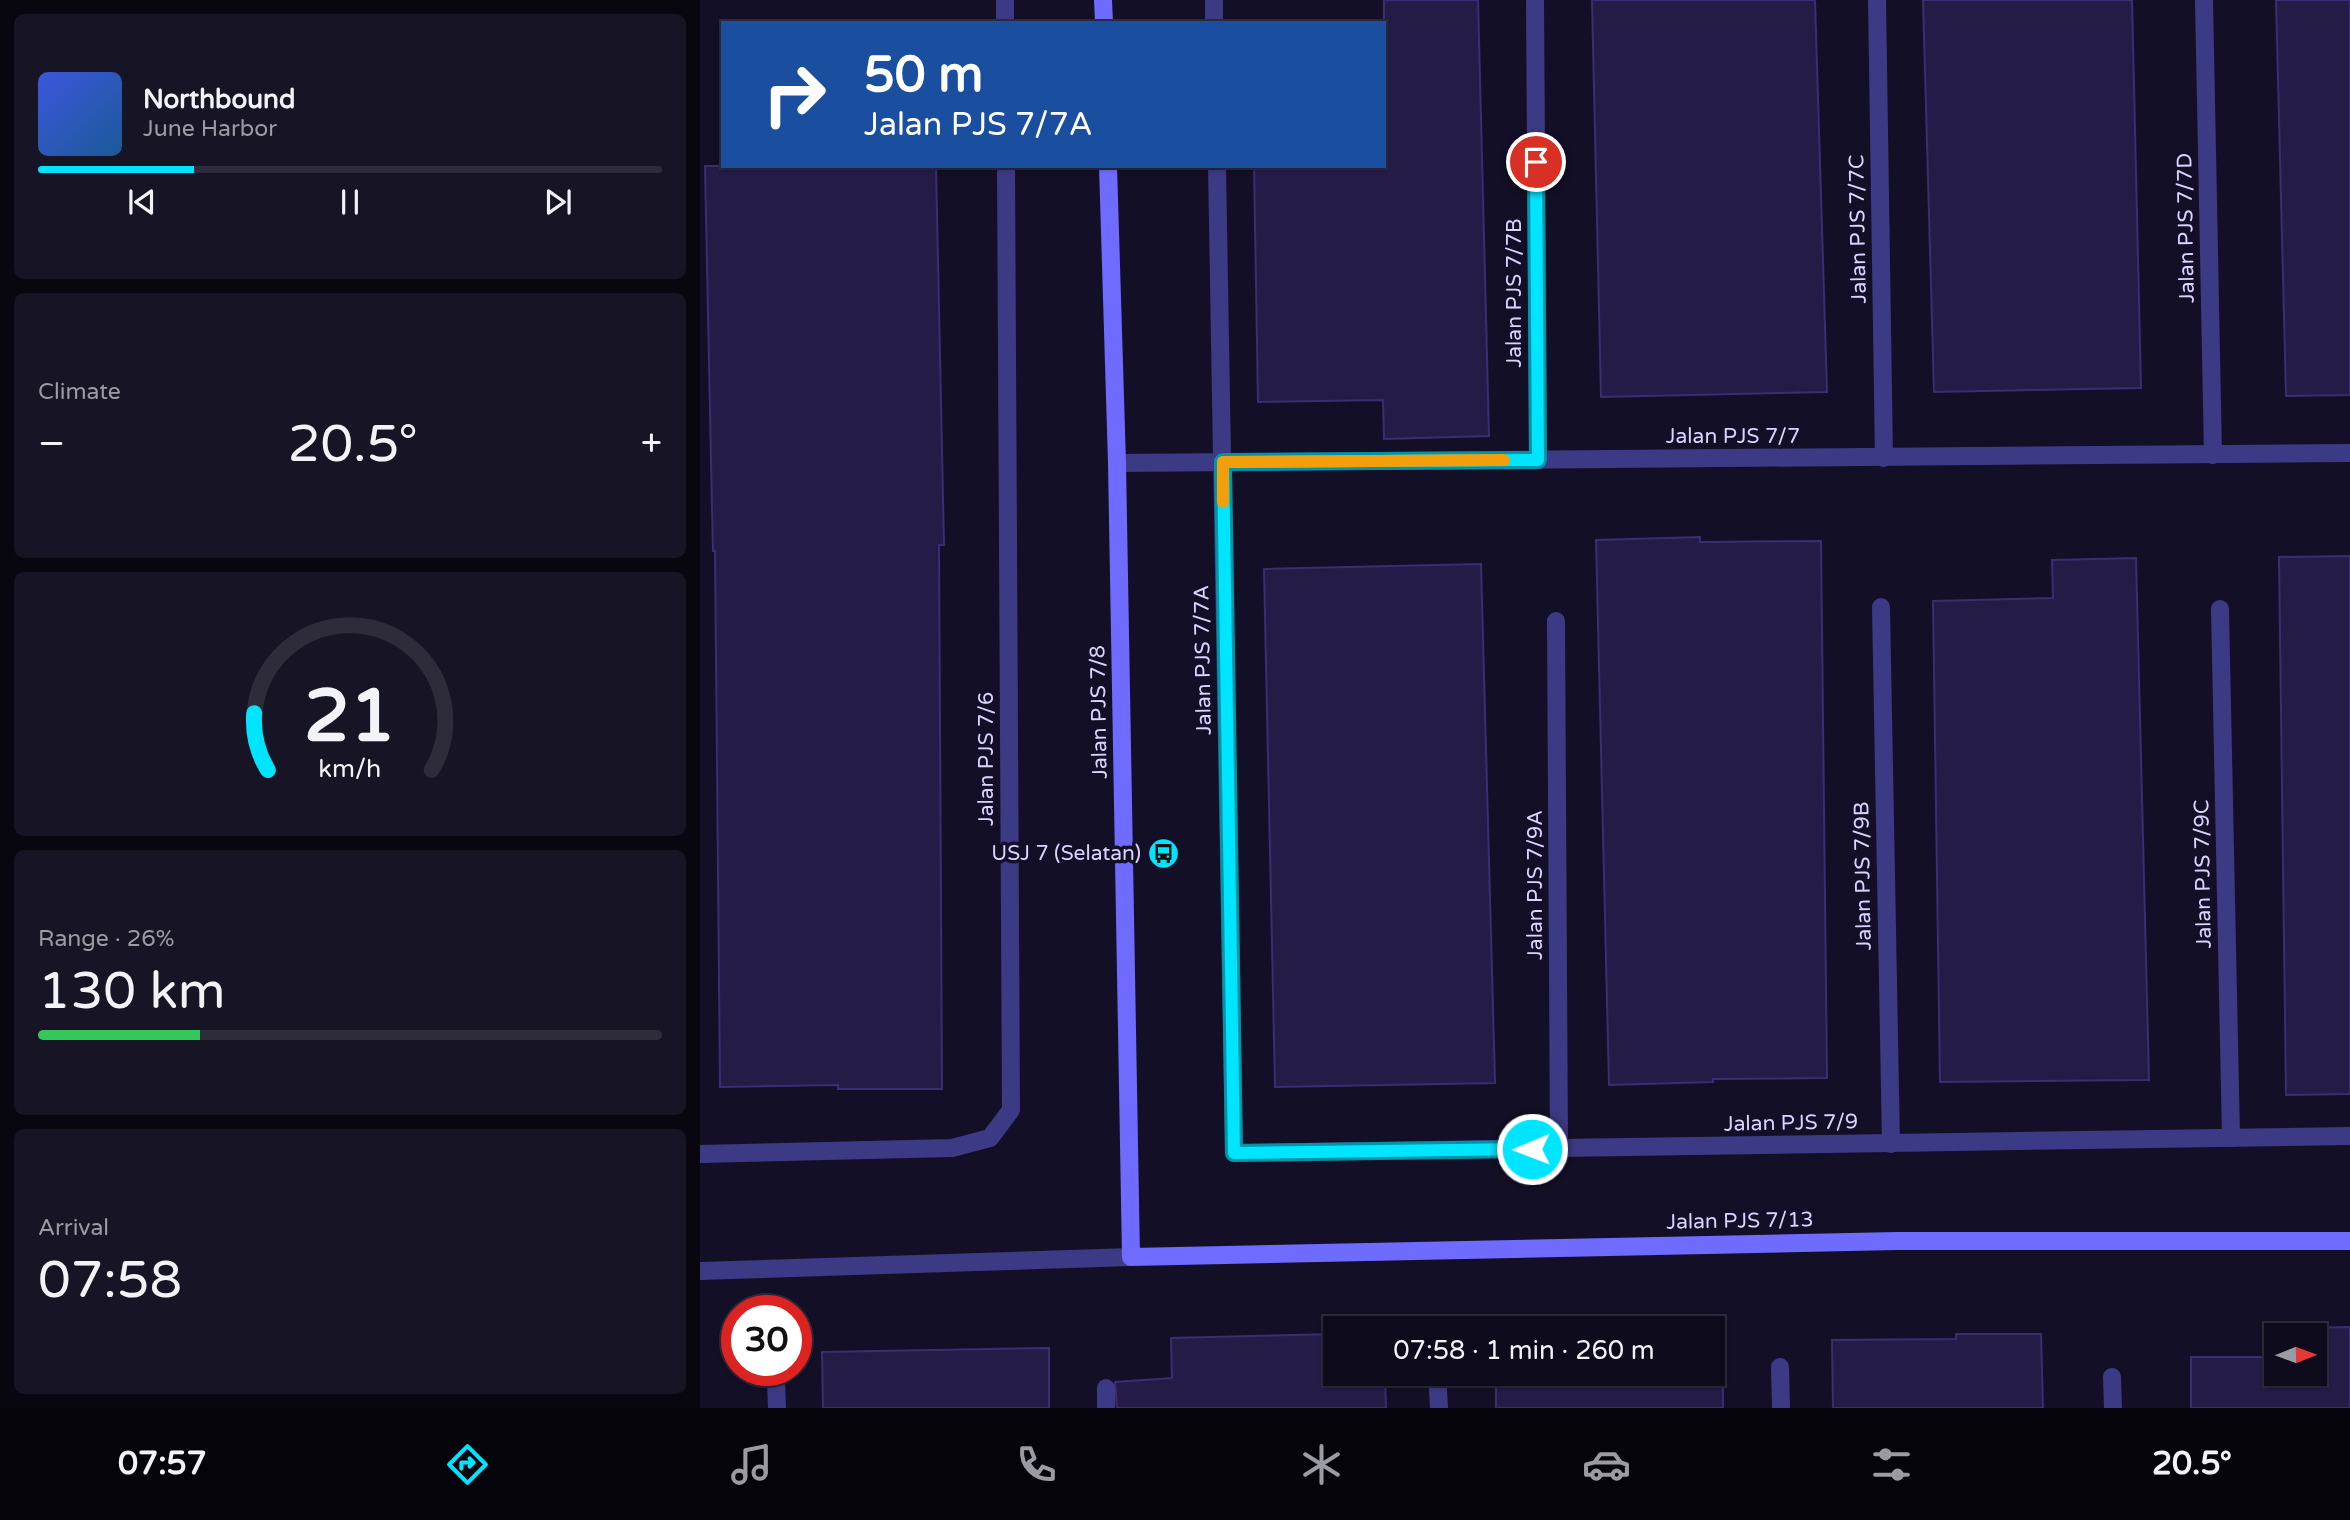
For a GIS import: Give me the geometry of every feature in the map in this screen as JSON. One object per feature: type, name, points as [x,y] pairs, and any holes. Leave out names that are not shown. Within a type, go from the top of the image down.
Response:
[{"type":"street","points":[[1005,0],[1005,21]]},
{"type":"street","points":[[1103,0],[1104,21]]},
{"type":"street","points":[[1214,0],[1214,21]]},
{"type":"street","name":"Jalan PJS 7/7B","points":[[1535,0],[1538,460]]},
{"type":"street","name":"Jalan PJS 7/7C","points":[[1877,0],[1884,458]]},
{"type":"street","name":"Jalan PJS 7/7D","points":[[2204,0],[2213,455]]},
{"type":"street","name":"Jalan PJS 7/6","points":[[700,1154],[951,1148],[990,1138],[1011,1110],[1006,168]]},
{"type":"street","name":"Jalan PJS 7/8","points":[[1108,168],[1117,463],[1131,1257]]},
{"type":"street","name":"Jalan PJS 7/7A","points":[[1217,168],[1234,1153]]},
{"type":"street","name":"Jalan PJS 7/7","points":[[1117,463],[2350,453]]},
{"type":"street","name":"Jalan PJS 7/9B","points":[[1881,607],[1891,1144]]},
{"type":"street","name":"Jalan PJS 7/9C","points":[[2220,609],[2231,1138]]},
{"type":"street","name":"Jalan PJS 7/9A","points":[[1556,621],[1559,1149]]},
{"type":"street","name":"Jalan PJS 7/9","points":[[1234,1153],[2350,1136]]},
{"type":"street","name":"Jalan PJS 7/13","points":[[1131,1257],[1884,1241],[2350,1241]]},
{"type":"street","points":[[700,1271],[1131,1257]]},
{"type":"street","points":[[1780,1367],[1781,1408]]},
{"type":"street","points":[[2112,1377],[2113,1408]]},
{"type":"street","points":[[776,1386],[777,1408]]},
{"type":"street","points":[[1106,1388],[1106,1408]]},
{"type":"street","points":[[1438,1389],[1439,1408]]},
{"type":"building","points":[[1384,0],[1478,0],[1489,436],[1384,439],[1383,400],[1258,402],[1254,168],[1386,168]]},
{"type":"building","points":[[1592,0],[1815,0],[1827,392],[1601,397]]},
{"type":"building","points":[[1923,0],[2132,0],[2141,388],[1934,392]]},
{"type":"building","points":[[2276,0],[2350,0],[2350,395],[2286,396]]},
{"type":"building","points":[[705,166],[936,168],[944,545],[939,545],[942,1089],[838,1089],[838,1085],[720,1087]]},
{"type":"building","points":[[1700,537],[1700,542],[1821,541],[1827,1078],[1713,1079],[1713,1082],[1609,1085],[1596,540]]},
{"type":"building","points":[[2350,556],[2350,1094],[2286,1095],[2279,557]]},
{"type":"building","points":[[2136,558],[2149,1080],[1940,1082],[1933,601],[2053,598],[2052,560]]},
{"type":"building","points":[[1481,564],[1495,1083],[1275,1087],[1264,569]]},
{"type":"building","points":[[2328,1327],[2350,1327],[2350,1408],[2191,1408],[2191,1357],[2264,1357],[2264,1386],[2328,1386]]},
{"type":"building","points":[[1323,1334],[1323,1386],[1385,1386],[1386,1408],[1117,1408],[1115,1382],[1172,1378],[1171,1338]]},
{"type":"building","points":[[1956,1334],[2041,1334],[2043,1408],[1833,1408],[1832,1340],[1956,1339]]},
{"type":"building","points":[[1049,1348],[1049,1408],[823,1408],[822,1352]]},
{"type":"building","points":[[1496,1386],[1723,1386],[1723,1408],[1496,1408]]},
{"type":"slow traffic","points":[[1223,502],[1223,462],[1504,460]]},
{"type":"place","name":"USJ 7 (Selatan)","points":[[1164,853]]},
{"type":"route","points":[[1532,1149],[1234,1153],[1223,462],[1538,460],[1536,162]]}]
